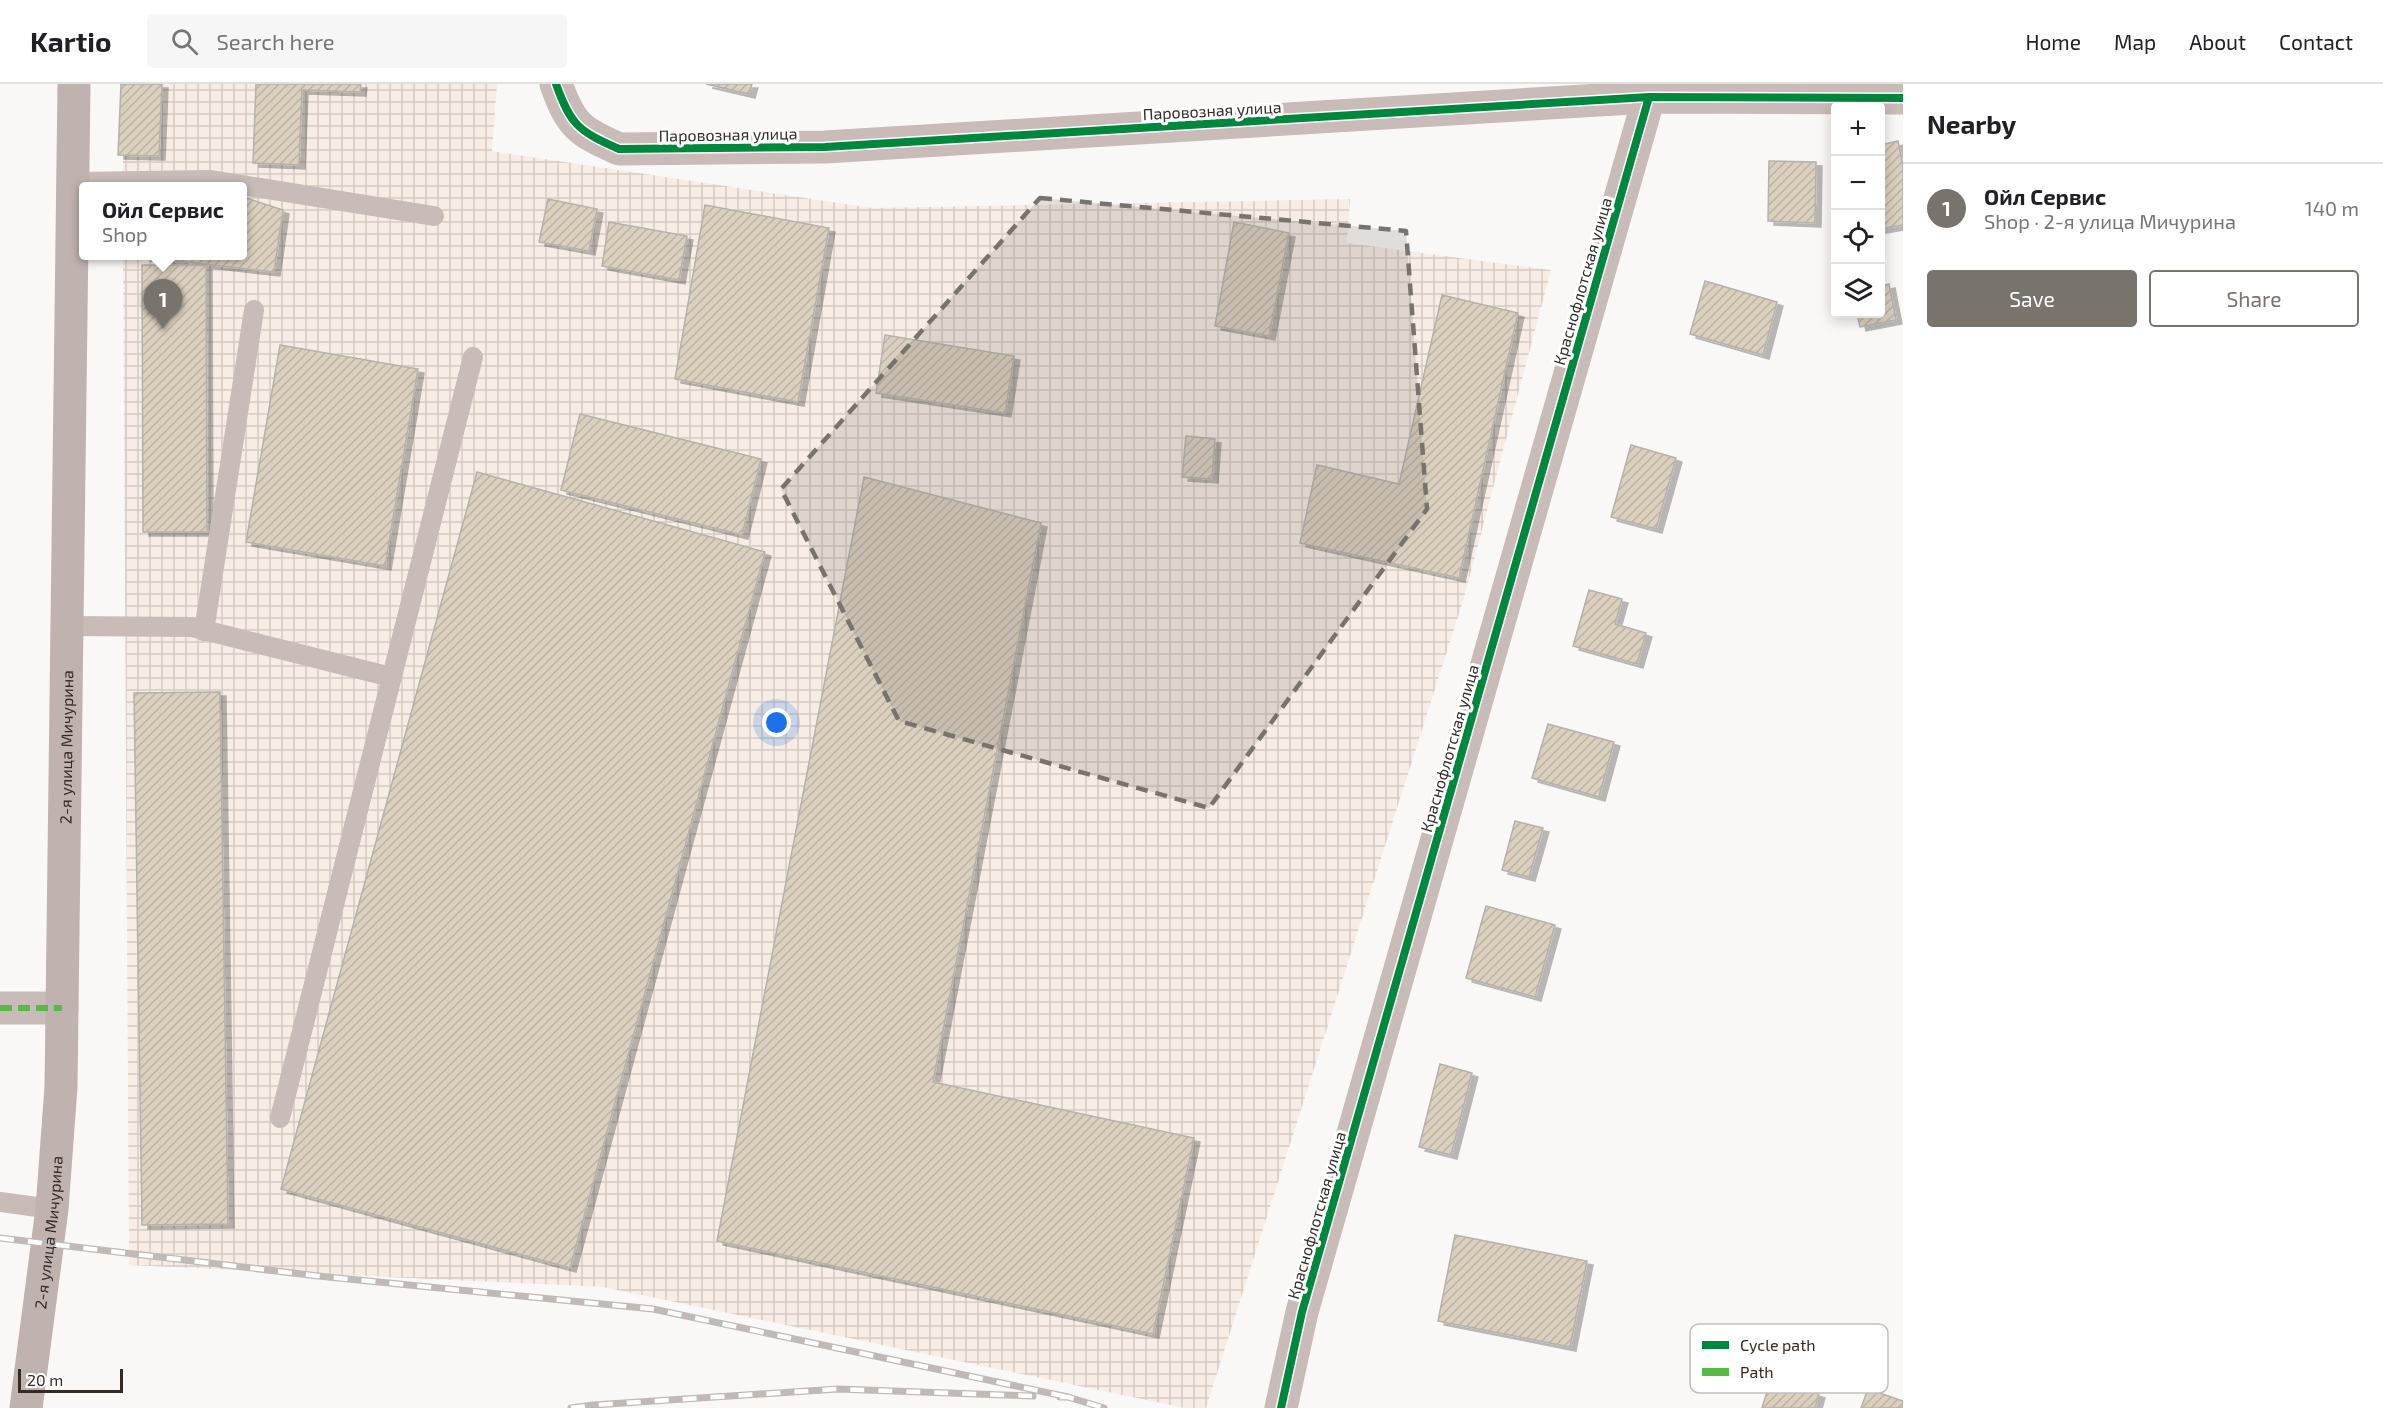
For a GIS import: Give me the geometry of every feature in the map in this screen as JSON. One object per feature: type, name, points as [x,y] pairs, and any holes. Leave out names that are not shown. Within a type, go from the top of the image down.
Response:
[{"type":"main road","name":"2-я улица Мичурина","points":[[26,1408],[52,1209],[61,1087],[74,84]]},
{"type":"street","name":"Паровозная улица","points":[[556,84],[567,113],[588,135],[619,149],[825,147],[1649,97],[1903,98]]},
{"type":"street","name":"Краснофлотская улица","points":[[1281,1408],[1302,1312],[1649,97]]},
{"type":"street","points":[[0,1008],[62,1008]]},
{"type":"lane","points":[[73,182],[211,180],[223,182]]},
{"type":"lane","points":[[247,186],[434,216]]},
{"type":"lane","points":[[204,630],[254,310]]},
{"type":"lane","points":[[280,1118],[473,357]]},
{"type":"lane","points":[[67,626],[192,627],[391,677]]},
{"type":"lane","points":[[0,1202],[52,1209]]},
{"type":"highlighted area","points":[[1040,198],[1406,231],[1427,509],[1209,808],[899,721],[781,489]]},
{"type":"shaded area","points":[[122,84],[497,84],[492,151],[872,208],[1350,199],[1347,243],[1551,270],[1463,601],[1206,1408],[1185,1408],[603,1287],[129,1265],[123,260],[247,260],[247,182],[123,182]]},
{"type":"building","points":[[121,84],[162,84],[159,156],[118,155]]},
{"type":"building","points":[[256,84],[361,84],[360,92],[302,90],[299,165],[253,163]]},
{"type":"building","points":[[706,84],[752,84],[749,94]]},
{"type":"building","points":[[1898,141],[1903,166],[1903,225],[1885,228],[1885,156],[1885,144]]},
{"type":"building","points":[[1769,161],[1816,162],[1815,223],[1768,221]]},
{"type":"building","points":[[247,198],[283,210],[274,272],[170,260],[247,260]]},
{"type":"building","points":[[548,199],[597,209],[589,251],[539,242]]},
{"type":"building","points":[[705,205],[829,228],[798,402],[675,379]]},
{"type":"building","points":[[609,222],[687,236],[679,280],[602,266]]},
{"type":"building","points":[[1234,222],[1289,233],[1269,336],[1215,326]]},
{"type":"building","points":[[142,265],[206,265],[207,532],[143,532]]},
{"type":"building","points":[[1705,281],[1777,302],[1763,355],[1690,334]]},
{"type":"building","points":[[1889,284],[1896,320],[1860,327],[1858,318],[1885,318],[1885,285]]},
{"type":"building","points":[[1442,295],[1518,313],[1459,578],[1300,543],[1317,465],[1399,484]]},
{"type":"building","points":[[885,335],[1014,356],[1005,413],[876,393]]},
{"type":"building","points":[[280,345],[418,369],[385,566],[246,542]]},
{"type":"building","points":[[580,414],[761,459],[742,535],[561,490]]},
{"type":"building","points":[[1186,436],[1215,439],[1212,479],[1182,477]]},
{"type":"building","points":[[1631,445],[1676,458],[1656,529],[1611,517]]},
{"type":"building","points":[[477,472],[765,552],[570,1268],[281,1189]]},
{"type":"building","points":[[864,477],[1041,523],[933,1082],[1194,1138],[1153,1334],[717,1241]]},
{"type":"building","points":[[1589,590],[1622,599],[1615,624],[1646,633],[1637,664],[1573,646]]},
{"type":"building","points":[[220,692],[228,1224],[142,1225],[134,693]]},
{"type":"building","points":[[1548,724],[1614,742],[1599,797],[1532,778]]},
{"type":"building","points":[[1515,821],[1543,828],[1529,877],[1502,870]]},
{"type":"building","points":[[1486,906],[1555,925],[1535,997],[1466,978]]},
{"type":"building","points":[[1440,1064],[1472,1073],[1451,1155],[1419,1147]]},
{"type":"building","points":[[1455,1235],[1587,1261],[1570,1347],[1438,1321]]},
{"type":"building","points":[[1767,1393],[1819,1394],[1815,1408],[1762,1408]]},
{"type":"building","points":[[1867,1393],[1880,1393],[1903,1401],[1903,1408],[1861,1408]]},
{"type":"railway","points":[[0,1238],[318,1276],[653,1309],[1068,1397]]},
{"type":"railway","points":[[571,1408],[838,1389],[1033,1396]]},
{"type":"railway","points":[[1060,1397],[1068,1397],[1104,1408]]},
{"type":"marked path","points":[[0,1008],[62,1008]]},
{"type":"cycle path","points":[[556,84],[561,98],[578,126],[585,132],[619,149],[825,147],[1649,97],[1903,98]]},
{"type":"cycle path","points":[[1281,1408],[1302,1312],[1649,97]]},
{"type":"place","name":"Ойл Сервис","points":[[163,329]]}]
